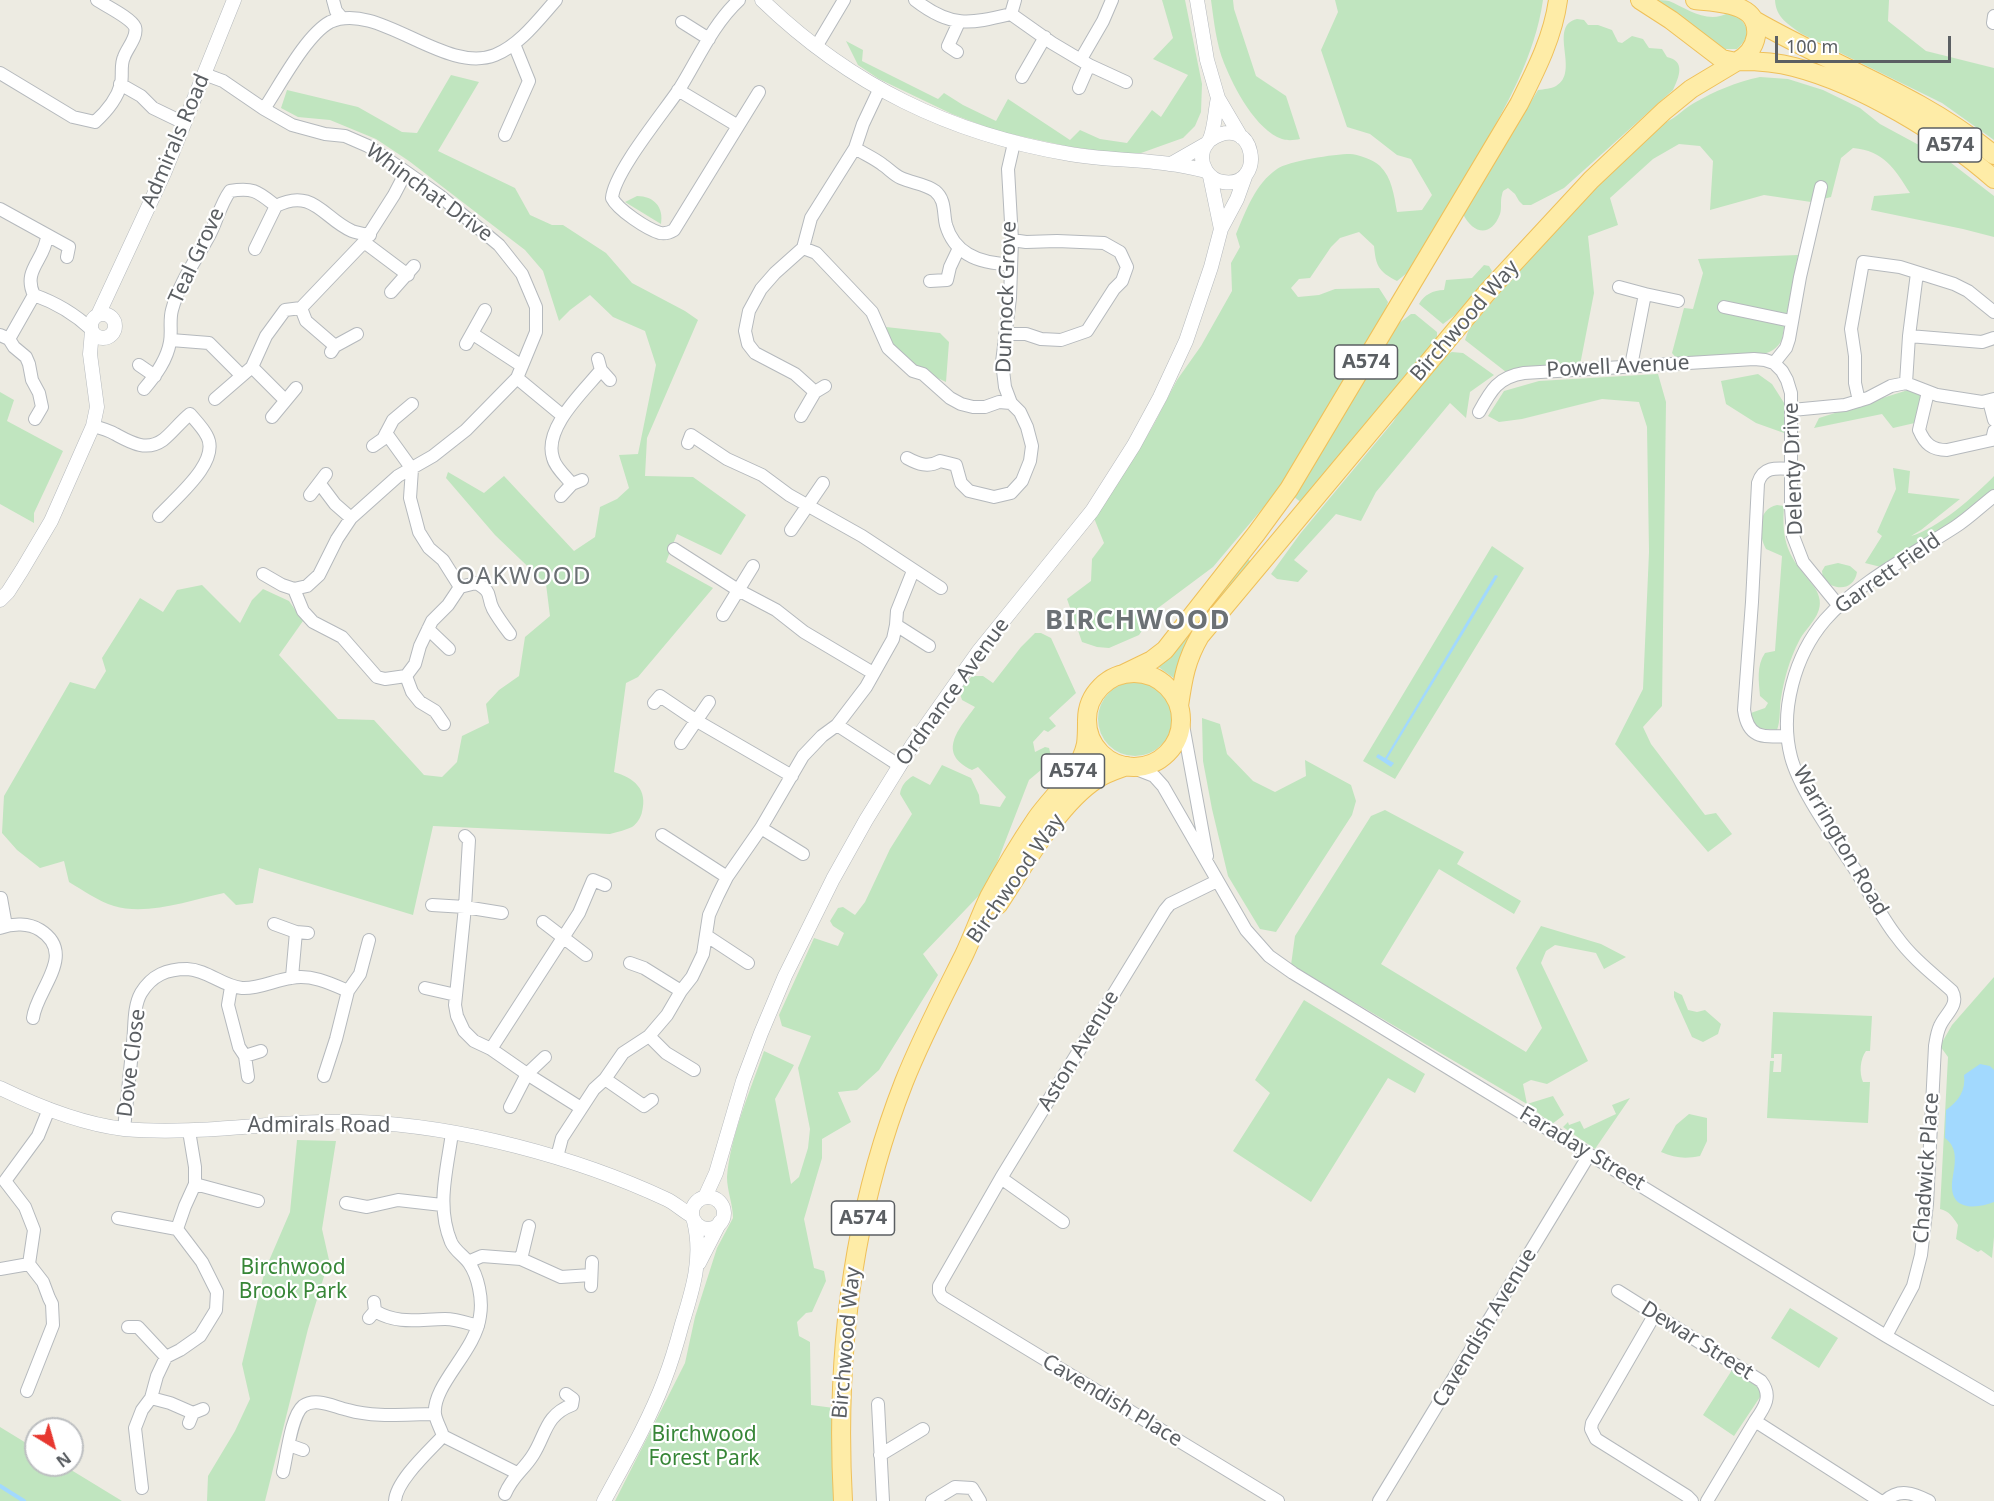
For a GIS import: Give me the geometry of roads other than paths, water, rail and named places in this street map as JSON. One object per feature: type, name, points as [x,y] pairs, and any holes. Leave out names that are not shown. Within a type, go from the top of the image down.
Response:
[{"type":"main road","name":"A574","points":[[1180,710],[1181,728],[1176,741],[1168,752],[1145,766],[1129,766],[1114,762],[1104,755],[1095,746],[1087,722],[1090,704],[1100,688],[1109,680],[1152,660],[1165,650],[1289,489],[1519,104],[1553,28],[1558,0]]},
{"type":"main road","name":"A574","points":[[1640,0],[1722,59],[1793,66],[1818,74],[1865,95],[1938,137],[1994,178]]},
{"type":"main road","name":"A574","points":[[1695,0],[1735,6],[1753,12],[1790,41],[1910,99],[1963,132],[1994,155]]},
{"type":"main road","name":"A574","points":[[1738,61],[1752,49],[1755,42],[1753,12]]},
{"type":"main road","name":"Birchwood Way","points":[[1180,710],[1184,672],[1190,654],[1200,636],[1489,290],[1591,180],[1664,111],[1691,89],[1738,61]]},
{"type":"main road","points":[[1121,675],[1135,672],[1150,675],[1163,682],[1173,692],[1180,710]]},
{"type":"main road","name":"Birchwood Way","points":[[843,1501],[840,1415],[845,1319],[867,1199],[887,1130],[904,1082],[935,1011],[965,953],[989,899],[1036,820],[1081,758],[1086,744],[1087,722]]},
{"type":"main road","name":"Birchwood Way","points":[[965,953],[1039,843],[1067,806],[1096,779],[1129,766]]},
{"type":"street","points":[[0,73],[73,117],[95,122],[113,102],[120,84],[122,59],[135,36],[135,28],[130,20],[98,0]]},
{"type":"street","name":"Admirals Road","points":[[0,600],[51,521],[93,426],[97,407],[90,354],[94,323],[165,171],[234,0]]},
{"type":"street","points":[[333,0],[342,18]]},
{"type":"street","points":[[264,109],[316,33],[331,21],[351,17],[371,19],[447,53],[471,57],[494,55],[514,44],[556,0]]},
{"type":"street","points":[[739,0],[725,15],[635,153],[613,192],[612,198],[618,208],[662,233],[674,230],[759,92]]},
{"type":"street","points":[[762,0],[816,47],[848,70],[918,109],[947,122],[1014,143],[1072,155],[1171,164],[1208,173],[1224,183],[1232,182],[1246,174],[1252,158],[1248,143],[1233,133],[1225,133],[1171,164]]},
{"type":"street","points":[[816,47],[844,0]]},
{"type":"street","points":[[915,0],[942,16],[959,22],[976,23],[1011,14],[1085,62],[1126,82]]},
{"type":"street","points":[[1011,14],[1015,0]]},
{"type":"street","points":[[1197,0],[1206,60],[1218,98],[1241,137]]},
{"type":"street","points":[[1079,88],[1085,62],[1103,21],[1115,3]]},
{"type":"street","points":[[682,22],[709,39]]},
{"type":"street","points":[[957,52],[948,46],[959,22]]},
{"type":"street","points":[[1022,77],[1045,37]]},
{"type":"street","points":[[505,135],[529,81],[514,44]]},
{"type":"street","name":"Whinchat Drive","points":[[204,74],[223,81],[264,109],[292,124],[326,134],[345,136],[368,146],[406,172],[440,196],[499,245],[522,274],[536,307],[536,332],[517,378],[466,430],[434,456],[398,476],[351,518],[337,539],[319,575],[307,586],[294,589]]},
{"type":"street","points":[[120,84],[141,96],[153,108],[184,123]]},
{"type":"street","points":[[801,416],[820,389],[755,353],[748,344],[745,331],[749,311],[761,289],[775,273],[804,248],[811,219],[855,148],[863,124],[880,88]]},
{"type":"street","points":[[678,90],[738,126]]},
{"type":"street","points":[[1208,173],[1202,158],[1218,98]]},
{"type":"street","name":"Dunnock Grove","points":[[907,458],[919,464],[933,465],[940,461],[956,465],[961,483],[969,491],[994,498],[1011,493],[1022,481],[1030,461],[1032,446],[1027,427],[1020,412],[1011,403],[1005,387],[1002,362],[1010,298],[1012,240],[1008,169],[1014,143]]},
{"type":"street","points":[[855,148],[881,163],[899,178],[933,190],[938,194],[942,198],[946,225],[959,248],[968,256],[993,264],[1011,264]]},
{"type":"street","points":[[215,399],[252,367],[266,336],[285,310],[301,308],[367,238],[406,172]]},
{"type":"street","name":"Ordnance Avenue","points":[[1208,173],[1221,229]]},
{"type":"street","name":"Ordnance Avenue","points":[[703,1198],[716,1173],[742,1081],[761,1033],[785,976],[833,879],[900,766],[978,652],[1092,511],[1134,445],[1186,341],[1221,229],[1237,199],[1246,174]]},
{"type":"street","points":[[1774,363],[1786,348],[1821,187]]},
{"type":"street","name":"Teal Grove","points":[[144,389],[165,361],[171,340],[169,326],[172,309],[184,280],[210,233],[222,202],[230,191],[248,188],[276,206]]},
{"type":"street","points":[[255,249],[276,206],[289,200],[310,203],[351,231],[367,238],[411,270],[391,292]]},
{"type":"street","points":[[0,209],[69,247],[67,257]]},
{"type":"street","points":[[47,236],[46,244],[29,278],[34,295],[48,300],[78,318],[94,323],[108,315],[114,320],[112,330],[99,337],[94,323]]},
{"type":"street","points":[[1005,334],[1026,334],[1041,339],[1061,340],[1087,331],[1114,289],[1122,281],[1127,267],[1120,252],[1104,243],[1012,240]]},
{"type":"street","points":[[804,248],[816,253],[872,312],[888,348],[913,371],[923,374],[950,398],[961,404],[985,407],[999,402],[1011,403]]},
{"type":"street","points":[[930,281],[947,280],[959,248]]},
{"type":"street","points":[[1859,401],[1855,383],[1855,356],[1851,329],[1863,262],[1900,267],[1954,284],[1968,291],[1994,312]]},
{"type":"street","points":[[1906,383],[1917,273]]},
{"type":"street","name":"Admirals Road","points":[[92,372],[97,357],[112,330],[115,280]]},
{"type":"street","points":[[1619,288],[1678,301]]},
{"type":"street","points":[[1631,366],[1645,294]]},
{"type":"street","points":[[34,295],[4,337],[26,357],[42,407],[35,419]]},
{"type":"street","points":[[1724,307],[1791,321]]},
{"type":"street","points":[[301,308],[306,321],[333,349],[357,334]]},
{"type":"street","points":[[485,310],[469,339],[522,366]]},
{"type":"street","points":[[1909,336],[1982,342],[1994,338]]},
{"type":"street","points":[[171,340],[208,343],[242,375]]},
{"type":"street","name":"Powell Avenue","points":[[1479,412],[1497,384],[1514,375],[1754,359],[1774,363]]},
{"type":"street","name":"Delenty Drive","points":[[1774,363],[1782,371],[1791,393],[1793,536],[1797,549],[1810,572],[1839,606]]},
{"type":"street","points":[[138,365],[155,376]]},
{"type":"street","points":[[252,367],[285,400]]},
{"type":"street","points":[[561,496],[577,482],[553,458],[551,440],[563,416],[603,370]]},
{"type":"street","points":[[517,378],[563,416]]},
{"type":"street","points":[[1792,410],[1859,401],[1891,386],[1906,383],[1928,392],[1974,401],[1991,400],[1994,420]]},
{"type":"street","points":[[272,417],[296,388]]},
{"type":"street","points":[[1928,392],[1919,430],[1929,446],[1947,450],[1992,440],[1994,431]]},
{"type":"street","points":[[373,446],[383,440],[393,420],[412,404]]},
{"type":"street","points":[[93,426],[107,430],[130,443],[143,446],[157,444],[192,413],[209,438],[206,463],[199,475],[159,516]]},
{"type":"street","points":[[386,433],[412,469],[410,498],[419,532],[429,548],[443,560],[460,586]]},
{"type":"street","points":[[688,444],[691,435],[727,459],[762,475],[789,495],[862,536],[941,588]]},
{"type":"street","points":[[1787,736],[1756,734],[1748,727],[1744,710],[1758,483],[1762,475],[1770,469],[1792,470]]},
{"type":"street","points":[[310,495],[323,479],[335,504],[351,518]]},
{"type":"street","points":[[791,530],[823,483]]},
{"type":"street","name":"Garrett Field","points":[[1787,736],[1790,696],[1804,652],[1817,630],[1839,606],[1862,588],[1957,525],[1994,496]]},
{"type":"street","points":[[674,549],[738,590],[776,610],[804,632],[873,673]]},
{"type":"street","points":[[723,615],[753,566]]},
{"type":"street","points":[[556,1157],[562,1138],[594,1089],[605,1079],[623,1053],[648,1036],[667,1015],[692,976],[703,954],[709,915],[728,877],[761,828],[804,756],[822,736],[837,725],[866,687],[893,639],[897,611],[913,571]]},
{"type":"street","points":[[263,574],[294,589],[303,611],[313,622],[342,637],[377,677],[385,679],[406,676],[415,664],[420,646],[432,621],[448,605],[460,586],[476,583],[486,589],[491,598],[492,607],[509,636]]},
{"type":"street","points":[[896,625],[929,646]]},
{"type":"street","points":[[428,629],[449,649]]},
{"type":"street","points":[[406,676],[412,692],[420,702],[435,711],[448,725],[433,731]]},
{"type":"street","points":[[654,703],[660,696],[697,721],[792,776]]},
{"type":"street","points":[[681,743],[709,702]]},
{"type":"street","name":"Faraday Street","points":[[1180,710],[1207,860]]},
{"type":"street","points":[[837,725],[900,766]]},
{"type":"street","name":"Warrington Road","points":[[1787,736],[1797,774],[1896,937],[1918,961],[1952,991],[1955,997]]},
{"type":"street","name":"Faraday Street","points":[[1129,766],[1154,776],[1172,797],[1187,830],[1207,860],[1246,930],[1269,956],[1589,1155],[1994,1399]]},
{"type":"street","points":[[761,828],[804,854]]},
{"type":"street","points":[[661,832],[728,877]]},
{"type":"street","points":[[465,836],[469,840],[456,995],[457,1016],[464,1031],[474,1041],[491,1049],[581,1108]]},
{"type":"street","points":[[491,1049],[579,913],[593,880],[604,885]]},
{"type":"street","name":"Aston Avenue","points":[[947,1301],[939,1292],[939,1286],[1001,1178],[1165,910],[1170,904],[1217,881]]},
{"type":"street","points":[[2,898],[3,927],[23,924],[37,928],[46,934],[54,945],[56,957],[54,968],[33,1013],[24,999]]},
{"type":"street","points":[[432,905],[502,913]]},
{"type":"street","points":[[543,922],[586,955]]},
{"type":"street","points":[[274,924],[302,933],[292,977]]},
{"type":"street","points":[[707,936],[748,963]]},
{"type":"street","points":[[324,1076],[348,991],[360,974],[369,940]]},
{"type":"street","points":[[630,963],[644,968],[681,991]]},
{"type":"street","name":"Dove Close","points":[[124,1129],[137,1005],[146,986],[157,975],[169,970],[189,969],[212,975],[231,987]]},
{"type":"street","points":[[248,1077],[245,1056],[239,1047],[228,1005],[231,987],[249,988],[292,977],[329,982],[348,991]]},
{"type":"street","points":[[425,988],[456,995]]},
{"type":"street","name":"Chadwick Place","points":[[1886,1336],[1913,1286],[1921,1255],[1927,1204],[1935,1046],[1940,1026],[1953,1006],[1955,997]]},
{"type":"street","points":[[648,1036],[666,1053],[694,1070]]},
{"type":"street","points":[[245,1056],[261,1051]]},
{"type":"street","points":[[510,1107],[526,1074],[545,1058]]},
{"type":"street","points":[[605,1079],[644,1106],[652,1100]]},
{"type":"street","name":"Admirals Road","points":[[0,1088],[74,1119],[124,1129],[189,1131],[266,1124],[361,1122],[412,1126],[452,1133],[518,1146],[608,1175],[669,1200],[693,1218]]},
{"type":"street","points":[[27,1391],[53,1325],[52,1304],[43,1282],[29,1264],[34,1230],[25,1207],[2,1181],[39,1136],[49,1109]]},
{"type":"street","points":[[177,1229],[195,1184],[195,1167],[189,1131]]},
{"type":"street","points":[[452,1133],[442,1205],[456,1252],[468,1262],[480,1294],[481,1309],[474,1340],[438,1395],[435,1414],[443,1436],[517,1473]]},
{"type":"street","name":"Cavendish Avenue","points":[[1379,1501],[1589,1155]]},
{"type":"street","name":"Ordnance Avenue","points":[[716,1173],[721,1205]]},
{"type":"street","points":[[1001,1178],[1063,1222]]},
{"type":"street","points":[[195,1184],[258,1201]]},
{"type":"street","points":[[604,1501],[634,1446],[664,1382],[689,1302],[697,1269],[698,1239],[693,1206],[703,1198],[714,1198],[721,1205],[723,1214],[697,1269]]},
{"type":"street","name":"Admirals Road","points":[[669,1200],[703,1198]]},
{"type":"street","points":[[346,1203],[367,1207],[398,1200],[442,1205]]},
{"type":"street","points":[[116,1216],[138,1223],[177,1229],[202,1262],[217,1292],[216,1310],[200,1336],[166,1357],[157,1376],[151,1398],[142,1410],[135,1428],[142,1488]]},
{"type":"street","points":[[693,1218],[697,1225],[707,1228],[712,1228],[720,1222]]},
{"type":"street","points":[[521,1259],[529,1226]]},
{"type":"street","points":[[468,1262],[482,1256],[521,1259],[561,1277],[591,1274]]},
{"type":"street","points":[[0,1269],[29,1264]]},
{"type":"street","name":"Dewar Street","points":[[1618,1291],[1761,1381],[1766,1390],[1767,1400],[1707,1501]]},
{"type":"street","name":"Cavendish Place","points":[[947,1301],[1278,1501]]},
{"type":"street","points":[[372,1310],[383,1316],[406,1322],[447,1319],[478,1326]]},
{"type":"street","points":[[1655,1314],[1592,1423],[1591,1429],[1596,1439],[1692,1501]]},
{"type":"street","points":[[128,1327],[138,1327],[166,1357]]},
{"type":"street","points":[[506,1494],[510,1481],[533,1455],[540,1443],[545,1427],[564,1408],[572,1405],[573,1399],[566,1394]]},
{"type":"street","points":[[151,1398],[170,1403],[195,1415]]},
{"type":"street","points":[[283,1472],[294,1423],[305,1405],[315,1402],[328,1404],[376,1416],[403,1413],[435,1414]]},
{"type":"street","points":[[878,1404],[883,1501]]},
{"type":"street","points":[[1755,1422],[1883,1501],[1902,1492],[1916,1494],[1929,1501]]},
{"type":"street","points":[[880,1455],[923,1429]]},
{"type":"street","points":[[395,1501],[395,1495],[403,1482],[443,1436]]},
{"type":"street","points":[[289,1445],[303,1450]]},
{"type":"street","points":[[932,1501],[955,1487],[972,1488],[980,1501]]},
{"type":"water","points":[[1495,575],[1498,576],[1387,759],[1394,763],[1391,767],[1376,757],[1378,754],[1385,758]]},
{"type":"water","points":[[1980,1064],[1990,1066],[1994,1070],[1994,1202],[1980,1206],[1966,1206],[1955,1199],[1952,1192],[1955,1159],[1953,1147],[1945,1138],[1946,1110],[1961,1095],[1964,1075]]},
{"type":"waterway","points":[[0,1486],[24,1501]]},
{"type":"district","name":"OAKWOOD","points":[[524,577]]},
{"type":"district","name":"BIRCHWOOD","points":[[1138,621]]},
{"type":"park label","name":"Birchwood Brook Park","points":[[293,1280]]},
{"type":"park label","name":"Birchwood Forest Park","points":[[704,1447]]}]
